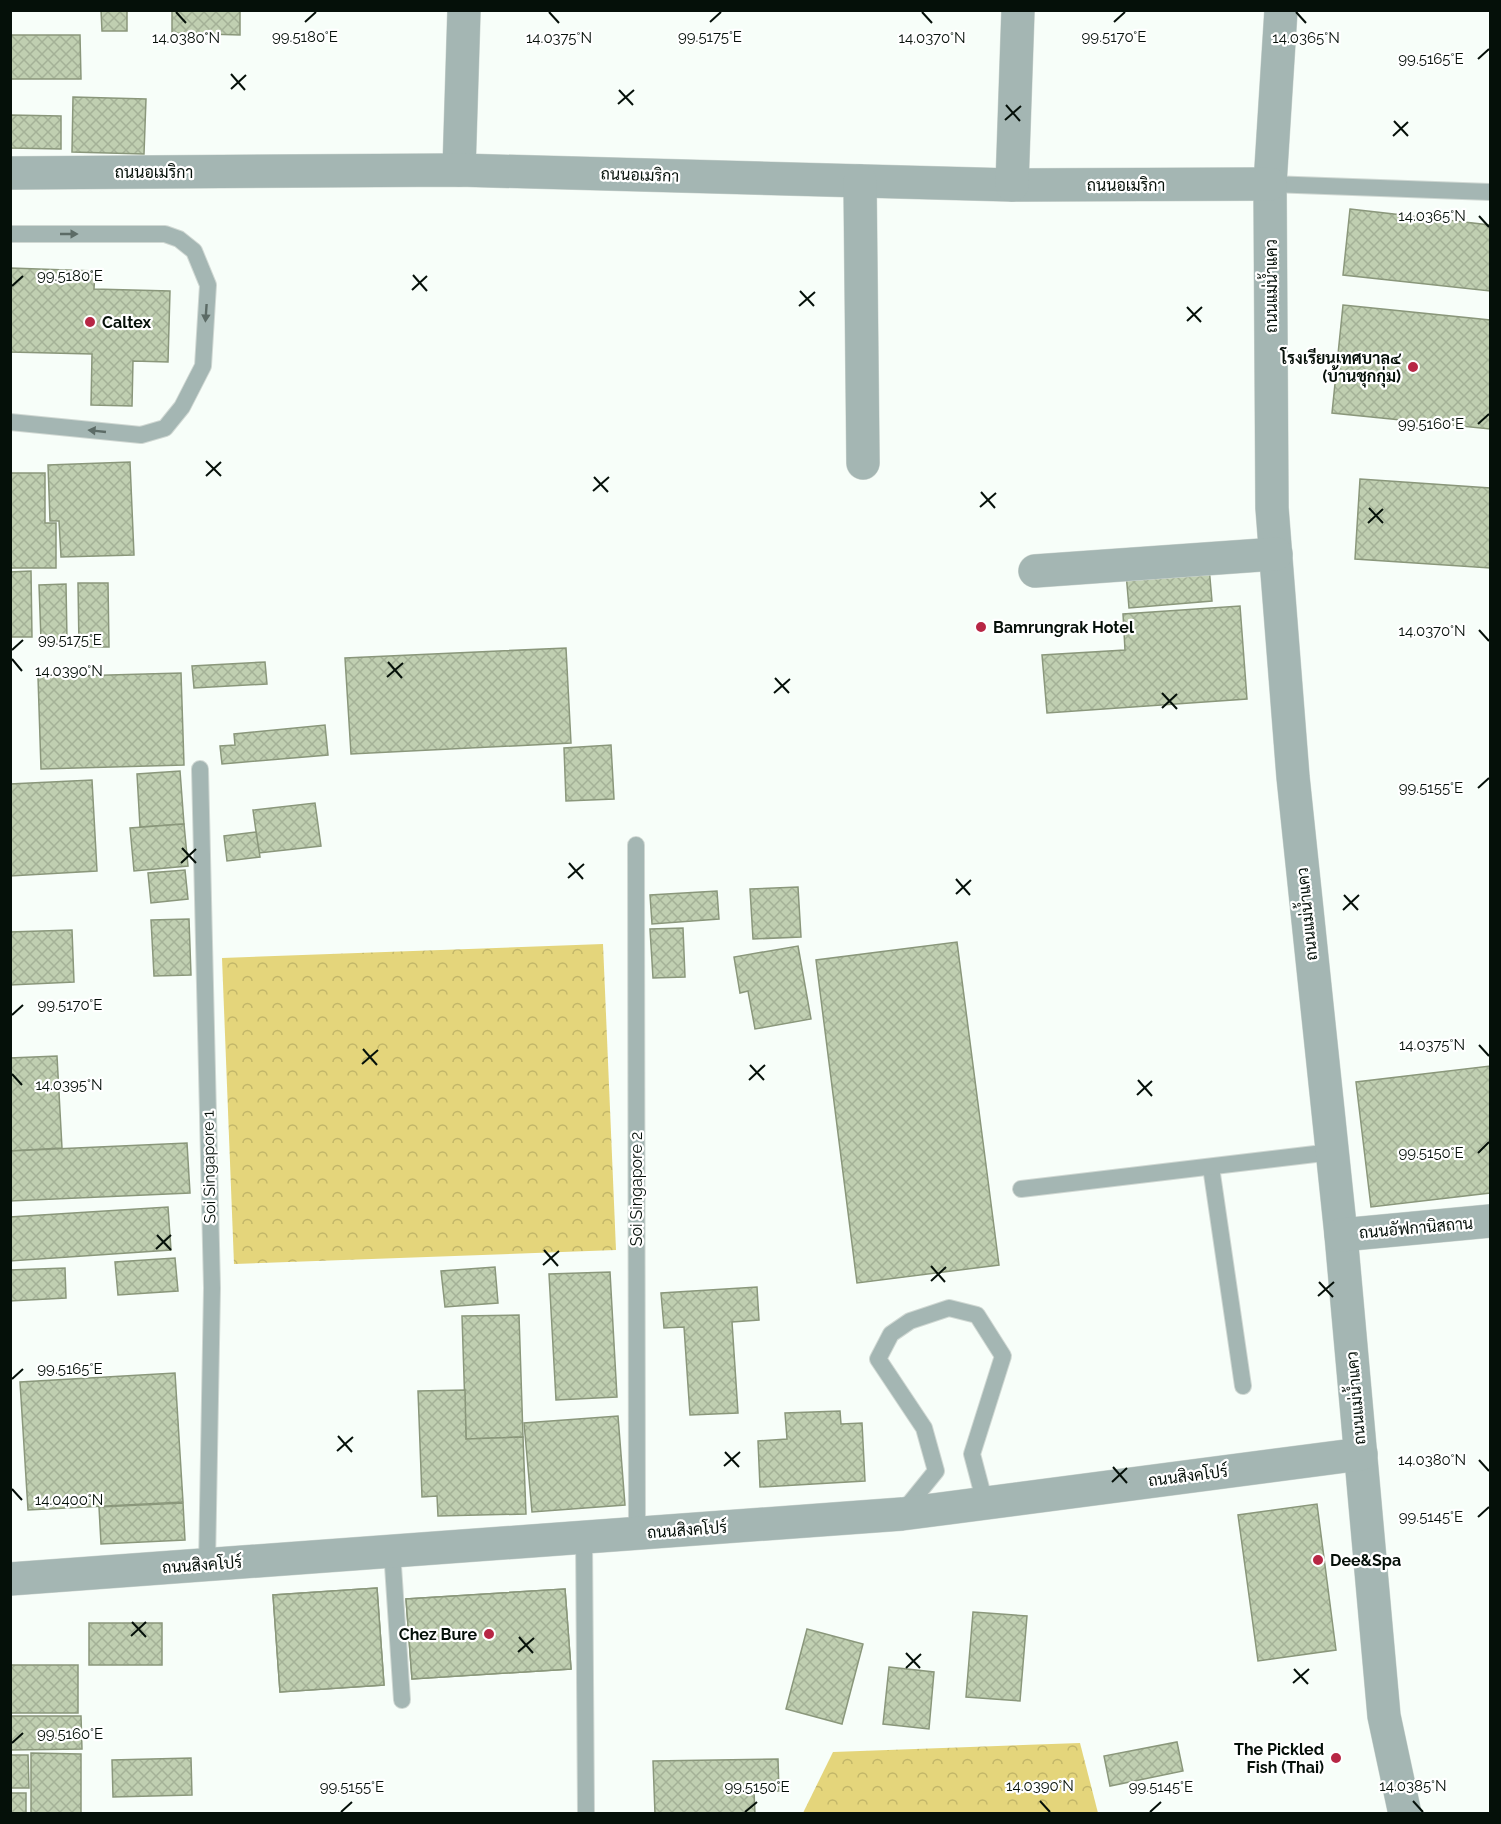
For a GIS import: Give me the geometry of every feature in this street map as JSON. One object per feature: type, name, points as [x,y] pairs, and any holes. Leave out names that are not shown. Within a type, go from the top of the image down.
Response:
[{"type":"street","points":[[459,170],[464,10]]},
{"type":"street","points":[[1012,185],[1018,10]]},
{"type":"street","name":"ถนนแม่น้ำแคว","points":[[1281,10],[1270,184],[1272,508],[1293,777],[1341,1234],[1384,1716],[1405,1814]]},
{"type":"street","name":"ถนนอเมริกา","points":[[10,173],[459,170],[1012,185],[1270,184]]},
{"type":"street","points":[[860,181],[863,463]]},
{"type":"street","points":[[1035,571],[1276,554]]},
{"type":"street","name":"ถนนอัฟกานิสถาน","points":[[1341,1234],[1491,1221]]},
{"type":"street","name":"ถนนสิงคโปร์","points":[[10,1579],[902,1514],[1361,1454]]},
{"type":"lane","points":[[1270,184],[1491,192]]},
{"type":"lane","points":[[10,234],[165,234],[178,239],[194,251],[208,285],[203,366],[182,407],[165,428],[141,435],[10,422]]},
{"type":"lane","name":"Soi Singapore 1","points":[[200,769],[212,1287],[207,1565]]},
{"type":"lane","name":"Soi Singapore 2","points":[[636,845],[637,1534]]},
{"type":"lane","points":[[1021,1189],[1332,1152]]},
{"type":"lane","points":[[1210,1167],[1243,1386]]},
{"type":"lane","points":[[902,1514],[936,1471],[924,1428],[878,1359],[891,1334],[910,1321],[949,1308],[977,1315],[1003,1356],[972,1454],[985,1503]]},
{"type":"lane","points":[[584,1538],[586,1814]]},
{"type":"lane","points":[[392,1551],[402,1700]]},
{"type":"green space","points":[[603,944],[616,1250],[234,1264],[222,958]]},
{"type":"green space","points":[[1080,1743],[1098,1813],[803,1813],[833,1752]]},
{"type":"building","points":[[101,10],[127,10],[127,31],[102,31]]},
{"type":"building","points":[[172,10],[240,10],[240,35],[172,33]]},
{"type":"building","points":[[10,35],[80,35],[81,79],[10,79]]},
{"type":"building","points":[[73,97],[146,99],[144,154],[72,152]]},
{"type":"building","points":[[10,115],[61,116],[61,149],[10,148]]},
{"type":"building","points":[[1350,209],[1490,225],[1490,291],[1343,275]]},
{"type":"building","name":"Caltex","points":[[10,268],[95,271],[94,289],[170,291],[168,362],[133,361],[132,406],[91,405],[92,354],[10,352]]},
{"type":"building","name":"โรงเรียนเทศบาล๔ (บ้านชุกกุ่ม)","points":[[1343,305],[1490,320],[1490,429],[1332,413]]},
{"type":"building","points":[[130,462],[134,555],[61,557],[59,521],[50,521],[48,465]]},
{"type":"building","points":[[10,473],[45,473],[45,523],[56,523],[56,568],[10,568]]},
{"type":"building","points":[[1360,479],[1490,488],[1490,568],[1355,559]]},
{"type":"building","points":[[1209,567],[1212,601],[1129,608],[1126,573]]},
{"type":"building","points":[[31,571],[32,637],[10,637],[10,572]]},
{"type":"building","points":[[78,583],[108,583],[109,647],[79,647]]},
{"type":"building","points":[[66,584],[67,640],[41,640],[39,585]]},
{"type":"building","points":[[1240,606],[1247,699],[1047,713],[1042,655],[1125,650],[1123,614]]},
{"type":"building","points":[[566,648],[571,743],[351,754],[345,658]]},
{"type":"building","points":[[265,662],[267,684],[194,688],[192,666]]},
{"type":"building","points":[[181,673],[184,765],[41,769],[38,677]]},
{"type":"building","points":[[325,725],[328,755],[222,764],[220,746],[235,745],[234,734]]},
{"type":"building","points":[[611,745],[614,799],[566,801],[564,748]]},
{"type":"building","points":[[180,771],[184,824],[140,827],[137,774]]},
{"type":"building","points":[[92,780],[97,871],[10,876],[10,784]]},
{"type":"building","points":[[315,803],[321,846],[259,853],[253,810]]},
{"type":"building","points":[[184,824],[188,866],[134,871],[130,828]]},
{"type":"building","points":[[256,832],[260,857],[227,861],[224,836]]},
{"type":"building","points":[[185,870],[188,899],[151,903],[148,873]]},
{"type":"building","points":[[798,887],[801,937],[753,939],[750,889]]},
{"type":"building","points":[[717,891],[719,919],[652,924],[650,895]]},
{"type":"building","points":[[189,919],[191,975],[154,976],[151,920]]},
{"type":"building","points":[[683,928],[685,977],[653,978],[650,929]]},
{"type":"building","points":[[72,930],[74,982],[10,985],[10,932]]},
{"type":"building","points":[[957,942],[999,1265],[857,1283],[816,960]]},
{"type":"building","points":[[798,946],[811,1019],[755,1029],[748,991],[740,993],[734,957]]},
{"type":"building","points":[[57,1056],[62,1148],[10,1151],[10,1058]]},
{"type":"building","points":[[1490,1066],[1490,1193],[1371,1207],[1356,1082]]},
{"type":"building","points":[[187,1143],[190,1193],[10,1201],[10,1151]]},
{"type":"building","points":[[168,1207],[171,1250],[10,1261],[10,1217]]},
{"type":"building","points":[[175,1258],[178,1291],[118,1295],[115,1262]]},
{"type":"building","points":[[495,1267],[498,1303],[445,1307],[441,1271]]},
{"type":"building","points":[[65,1268],[66,1298],[10,1301],[10,1270]]},
{"type":"building","points":[[610,1272],[617,1397],[556,1400],[549,1274]]},
{"type":"building","points":[[757,1287],[759,1320],[732,1322],[738,1413],[690,1415],[684,1327],[664,1328],[661,1293]]},
{"type":"building","points":[[519,1315],[523,1437],[466,1439],[462,1316]]},
{"type":"building","points":[[175,1373],[183,1502],[28,1510],[20,1382]]},
{"type":"building","points":[[465,1390],[466,1439],[523,1437],[526,1514],[438,1516],[437,1496],[422,1497],[418,1391]]},
{"type":"building","points":[[840,1411],[841,1424],[862,1423],[865,1481],[760,1487],[758,1441],[787,1439],[785,1413]]},
{"type":"building","points":[[618,1416],[625,1505],[532,1512],[524,1423]]},
{"type":"building","points":[[183,1503],[185,1540],[101,1544],[99,1507]]},
{"type":"building","points":[[1317,1504],[1336,1650],[1258,1661],[1238,1515]]},
{"type":"building","name":"Chez Bure","points":[[377,1588],[384,1685],[280,1692],[273,1595]]},
{"type":"building","name":"Chez Bure","points":[[377,1588],[384,1685],[280,1692],[273,1595]]},
{"type":"building","name":"Chez Bure","points":[[565,1589],[571,1669],[412,1679],[406,1599]]},
{"type":"building","name":"Chez Bure","points":[[565,1589],[571,1669],[412,1679],[406,1599]]},
{"type":"building","points":[[973,1612],[1027,1616],[1020,1701],[966,1697]]},
{"type":"building","points":[[89,1623],[162,1623],[162,1665],[89,1665]]},
{"type":"building","points":[[807,1629],[863,1644],[842,1724],[786,1709]]},
{"type":"building","points":[[10,1665],[78,1665],[78,1713],[10,1713]]},
{"type":"building","points":[[889,1667],[934,1672],[929,1729],[883,1724]]},
{"type":"building","points":[[10,1716],[81,1716],[82,1749],[10,1750]]},
{"type":"building","points":[[1177,1742],[1183,1771],[1110,1786],[1104,1756]]},
{"type":"building","points":[[31,1753],[81,1754],[81,1814],[31,1814]]},
{"type":"building","points":[[10,1755],[28,1755],[29,1788],[10,1788]]},
{"type":"building","points":[[191,1758],[192,1795],[113,1797],[112,1760]]},
{"type":"building","points":[[778,1759],[779,1791],[754,1791],[755,1814],[655,1814],[653,1761]]},
{"type":"building","points":[[10,1793],[26,1793],[26,1814],[10,1814]]},
{"type":"place","name":"Caltex","points":[[90,322]]},
{"type":"place","name":"โรงเรียนเทศบาล๔ (บ้านชุกกุ่ม)","points":[[1413,367]]},
{"type":"place","name":"Bamrungrak Hotel","points":[[981,627]]},
{"type":"place","name":"Dee&Spa","points":[[1318,1560]]},
{"type":"place","name":"Chez Bure","points":[[489,1634]]},
{"type":"place","name":"The Pickled Fish (Thai)","points":[[1336,1758]]}]
